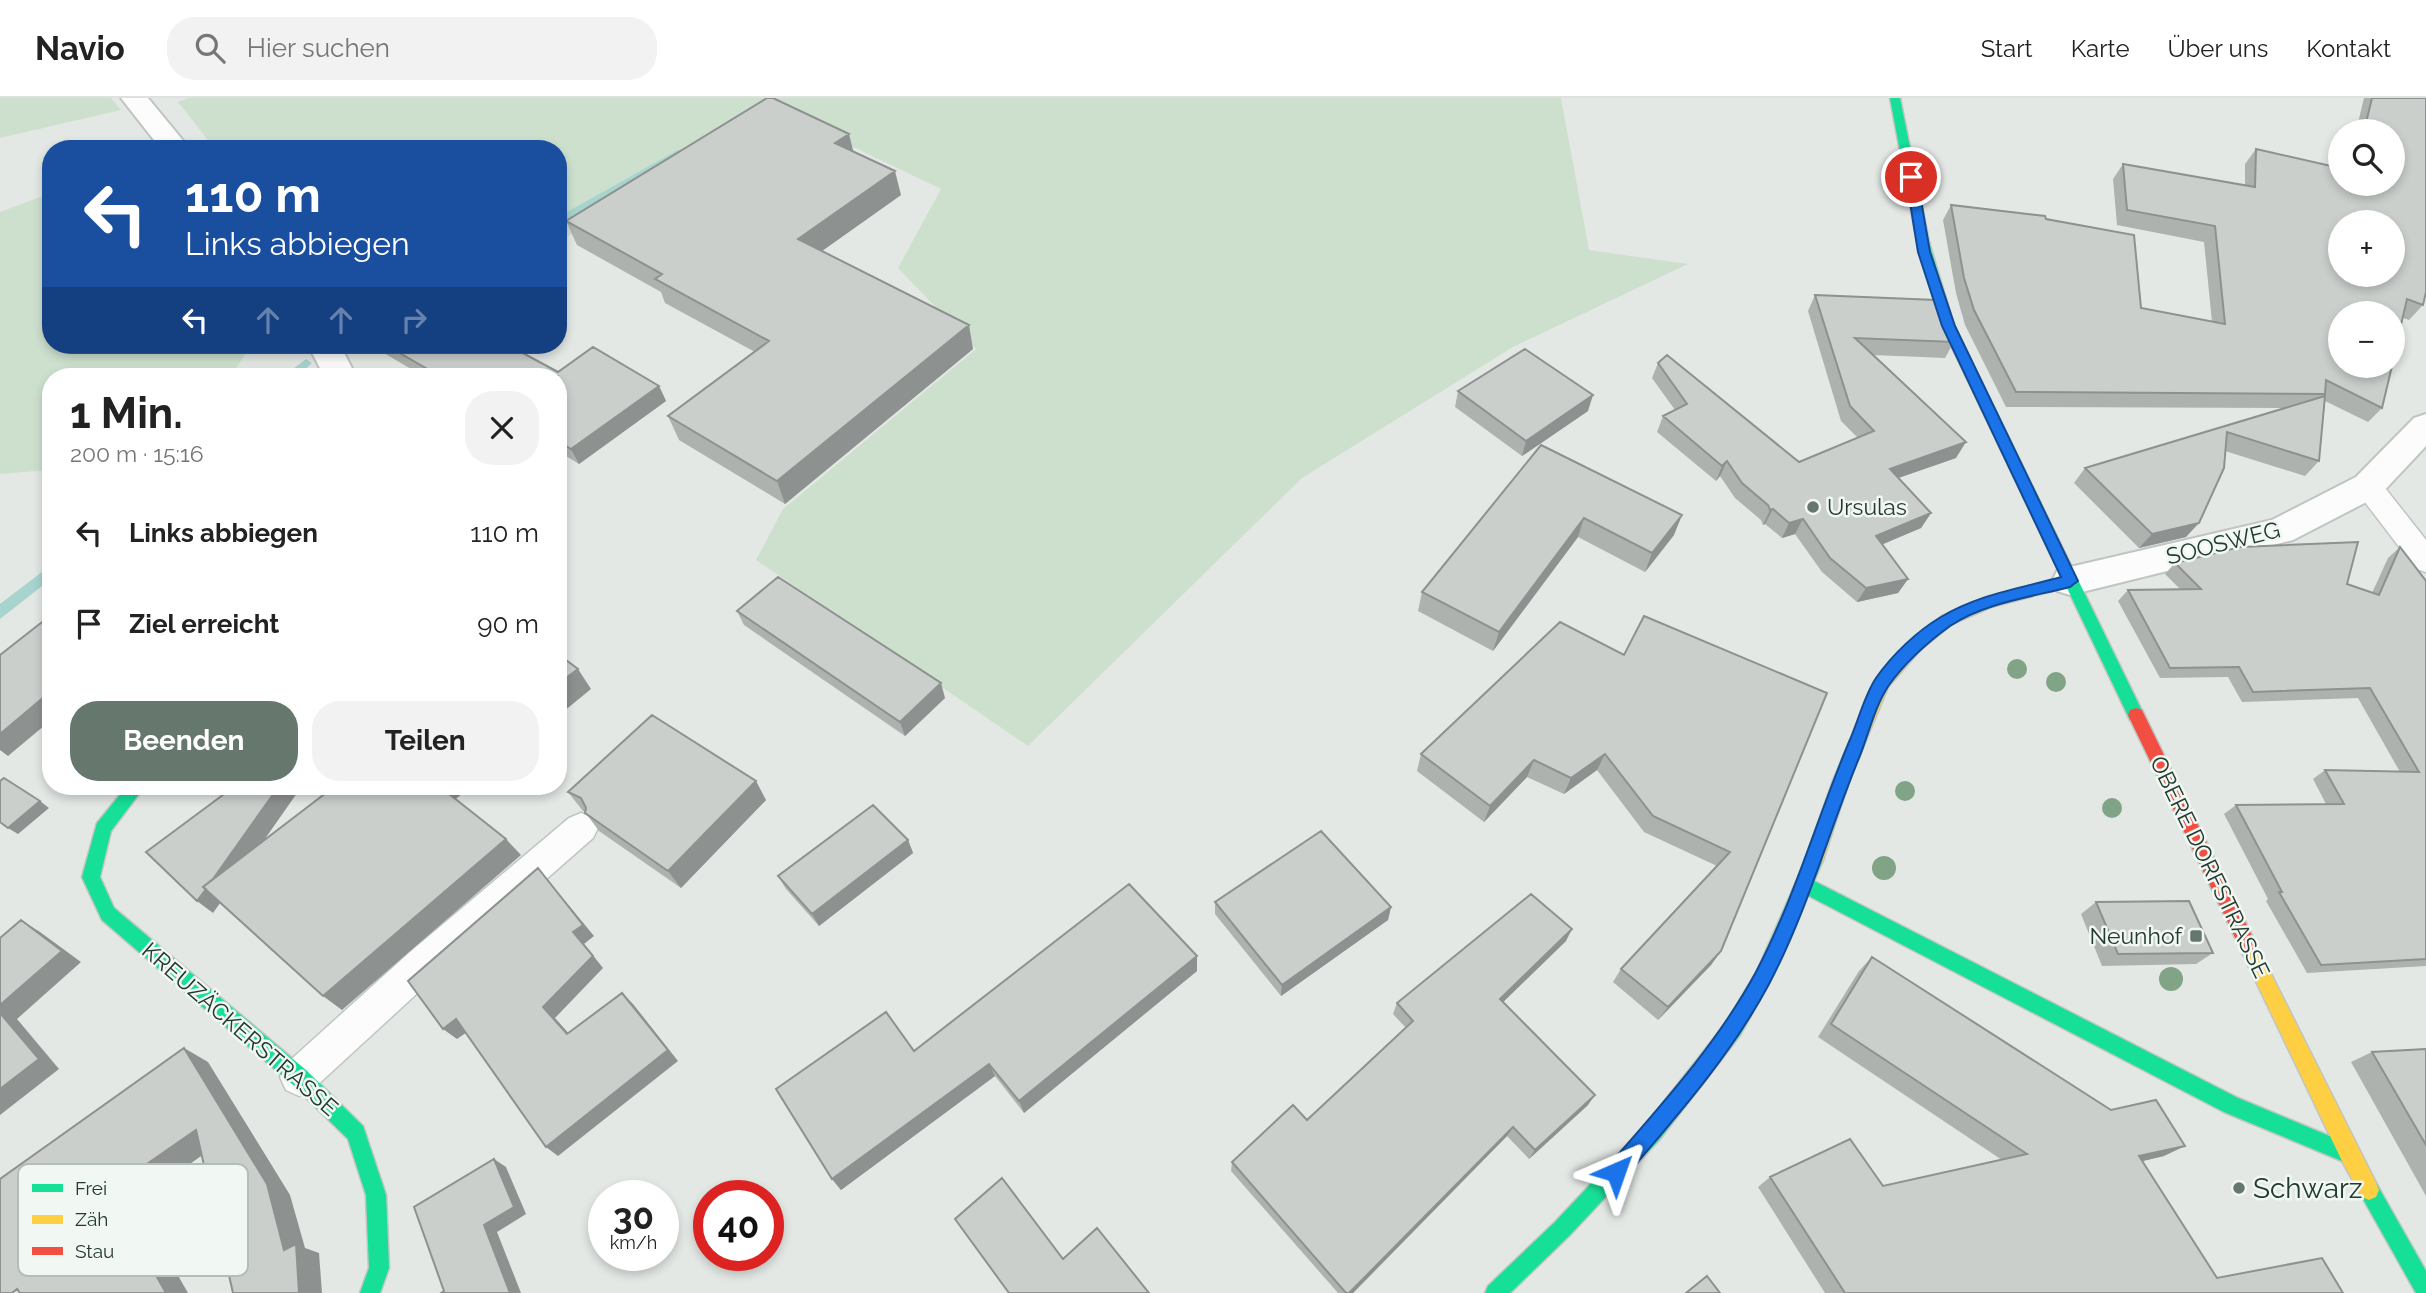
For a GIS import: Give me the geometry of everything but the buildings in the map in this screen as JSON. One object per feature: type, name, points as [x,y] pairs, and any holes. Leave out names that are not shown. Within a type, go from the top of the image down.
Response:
[{"type":"street","points":[[134,98],[169,140]]},
{"type":"street","name":"OBERE DORFSTRASSE","points":[[1895,98],[1918,228],[1939,303],[1970,376],[2350,1154],[2426,1291]]},
{"type":"street","name":"SOOSWEG","points":[[2070,581],[2281,531],[2368,486],[2426,426]]},
{"type":"street","points":[[1495,1293],[1562,1229],[1652,1133],[1733,1029],[1763,977],[1805,886],[1841,781],[1882,683],[1916,645],[1947,621],[1988,602],[2070,581]]},
{"type":"street","name":"KREUZÄCKERSTRASSE","points":[[130,795],[103,828],[92,877],[108,914],[299,1077],[356,1133],[376,1195],[379,1268],[370,1293]]},
{"type":"street","points":[[1805,886],[1941,953],[2231,1105],[2350,1154]]},
{"type":"lane","points":[[2368,486],[2426,561]]},
{"type":"lane","points":[[299,1077],[423,964],[581,828]]},
{"type":"green space","points":[[0,98],[111,98],[121,110],[0,138]]},
{"type":"green space","points":[[188,98],[1561,98],[1589,250],[1688,264],[1513,347],[1302,478],[1028,746],[756,560],[783,509],[976,349],[898,268],[941,189],[776,110],[567,237],[567,140],[208,140],[178,102]]},
{"type":"green space","points":[[42,196],[42,354],[245,354],[236,368],[42,368],[42,471],[0,474],[0,212]]},
{"type":"waterway","points":[[567,217],[678,153]]},
{"type":"waterway","points":[[300,368],[306,363]]},
{"type":"waterway","points":[[0,613],[42,578]]},
{"type":"traffic: fast","points":[[1895,98],[1923,242],[1948,326],[2136,715]]},
{"type":"traffic: fast","points":[[130,795],[103,828],[91,877],[108,914],[299,1077],[356,1133],[376,1195],[379,1268],[370,1293]]},
{"type":"traffic: fast","points":[[1495,1293],[1562,1229],[1652,1133],[1733,1029],[1763,977],[1814,860]]},
{"type":"traffic: fast","points":[[1805,885],[2231,1105],[2349,1154]]},
{"type":"traffic: fast","points":[[2369,1190],[2426,1291]]},
{"type":"traffic: slow","points":[[1814,860],[1841,781],[1882,683],[1916,645],[1947,620],[1988,602],[2070,581]]},
{"type":"traffic: slow","points":[[2249,948],[2369,1190]]},
{"type":"traffic: jam","points":[[2136,715],[2249,948]]},
{"type":"place","name":"Ursulas","points":[[1813,507]]},
{"type":"place","name":"Neunhof","points":[[2196,936]]},
{"type":"place","name":"Schwarz","points":[[2239,1188]]},
{"type":"route","points":[[1616,1172],[1694,1082],[1733,1029],[1763,977],[1805,886],[1841,781],[1882,683],[1916,645],[1947,621],[1988,602],[2052,583],[2070,581],[1948,326],[1930,276],[1918,228],[1911,177]]}]
